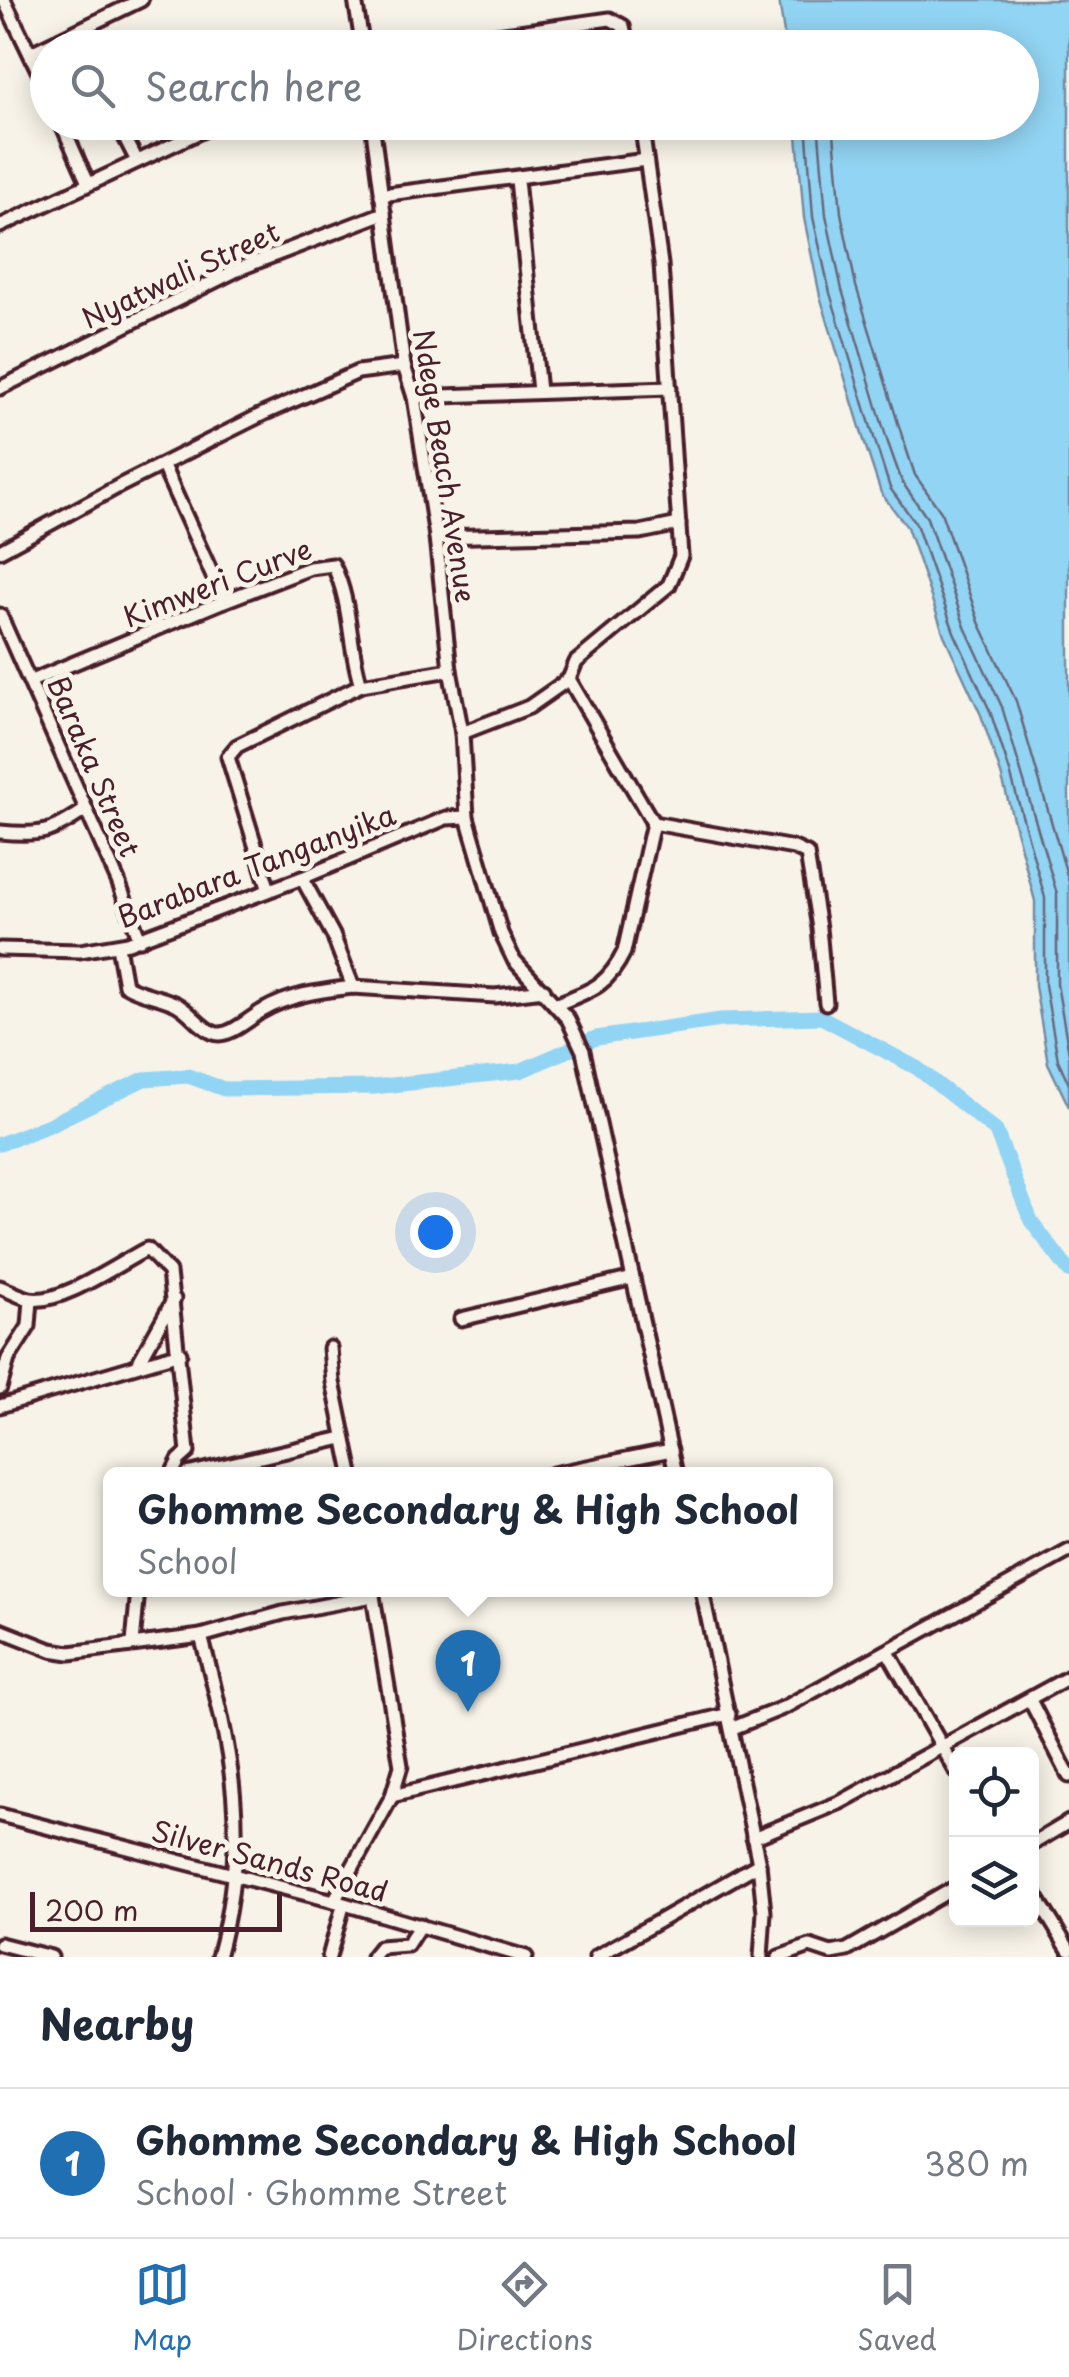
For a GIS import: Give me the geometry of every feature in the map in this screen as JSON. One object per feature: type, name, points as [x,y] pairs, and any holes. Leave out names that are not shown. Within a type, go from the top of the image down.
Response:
[{"type":"street","points":[[4,0],[30,51]]},
{"type":"street","points":[[79,30],[141,0]]},
{"type":"street","points":[[355,0],[360,30]]},
{"type":"street","points":[[533,30],[610,19],[624,30]]},
{"type":"street","points":[[69,140],[88,183]]},
{"type":"street","points":[[126,140],[136,161]]},
{"type":"street","points":[[0,226],[181,140]]},
{"type":"street","name":"Ndege Beach Avenue","points":[[374,140],[404,366],[414,397],[436,537],[450,670],[462,734],[467,817],[501,934],[526,976],[544,990],[568,1019],[583,1051],[675,1467]]},
{"type":"street","points":[[462,734],[528,707],[569,679],[576,662],[669,585],[681,556],[659,249],[643,140]]},
{"type":"street","points":[[381,195],[646,160]]},
{"type":"street","points":[[517,180],[539,390]]},
{"type":"street","name":"Nyatwali Street","points":[[0,388],[241,268],[384,213]]},
{"type":"street","points":[[0,551],[121,485],[336,380],[370,369],[404,366]]},
{"type":"street","points":[[414,397],[670,388]]},
{"type":"street","points":[[163,466],[224,601]]},
{"type":"street","points":[[436,537],[640,532],[679,524]]},
{"type":"street","name":"Kimweri Curve","points":[[31,680],[310,568],[333,565],[343,585],[352,657],[361,685]]},
{"type":"street","name":"Baraka Street","points":[[0,615],[118,881],[140,940]]},
{"type":"street","points":[[269,890],[228,756],[238,746],[361,685],[450,670]]},
{"type":"street","points":[[556,1004],[598,987],[616,969],[624,952],[653,823],[569,679]]},
{"type":"street","points":[[0,832],[43,834],[58,829],[85,810]]},
{"type":"street","name":"Barabara Tanganyika","points":[[0,949],[80,950],[140,940],[446,818],[467,817]]},
{"type":"street","points":[[653,823],[794,848],[807,854],[826,1003]]},
{"type":"street","points":[[302,878],[332,934],[353,987]]},
{"type":"street","points":[[118,946],[125,985],[178,1005],[214,1034],[224,1034],[294,996],[353,987],[496,996],[544,990]]},
{"type":"street","points":[[0,1287],[31,1300],[71,1290],[146,1249],[170,1272],[188,1452],[176,1467]]},
{"type":"street","points":[[461,1319],[634,1278]]},
{"type":"street","points":[[139,1362],[174,1299]]},
{"type":"street","points":[[0,1388],[8,1359],[29,1326],[31,1300]]},
{"type":"street","points":[[330,1348],[350,1467]]},
{"type":"street","points":[[0,1406],[180,1352]]},
{"type":"street","points":[[217,1467],[343,1438]]},
{"type":"street","points":[[587,1467],[671,1450]]},
{"type":"street","points":[[733,1728],[785,1707],[1069,1551]]},
{"type":"street","points":[[134,1643],[137,1597]]},
{"type":"street","points":[[0,1630],[60,1652],[200,1636],[354,1597]]},
{"type":"street","points":[[329,1957],[339,1903],[392,1796],[401,1766],[373,1597]]},
{"type":"street","points":[[704,1597],[759,1864],[764,1912],[761,1957]]},
{"type":"street","points":[[200,1636],[226,1728],[235,1782],[236,1876],[218,1957]]},
{"type":"street","points":[[888,1652],[949,1760]]},
{"type":"street","points":[[753,1838],[841,1802],[1069,1676]]},
{"type":"street","points":[[1030,1700],[1069,1776]]},
{"type":"street","points":[[392,1796],[729,1714]]},
{"type":"street","name":"Silver Sands Road","points":[[0,1816],[339,1903],[526,1957]]},
{"type":"street","points":[[1039,1840],[1069,1822]]},
{"type":"street","points":[[596,1957],[759,1864]]},
{"type":"street","points":[[779,1957],[810,1946],[831,1953],[847,1950],[949,1891]]},
{"type":"street","points":[[1039,1901],[1069,1950]]},
{"type":"street","points":[[372,1957],[380,1947],[408,1944],[420,1925]]},
{"type":"street","points":[[0,1944],[52,1957]]},
{"type":"water","points":[[779,0],[1069,0],[1069,1107],[1048,1063],[1035,986],[1035,901],[1001,774],[981,715],[944,635],[907,527],[881,493],[866,447],[820,296],[804,218],[797,140],[1039,140],[1039,30],[783,30]]},
{"type":"waterway","points":[[0,1144],[144,1079],[188,1076],[224,1089],[374,1087],[520,1071],[596,1038],[721,1020],[821,1017],[917,1068],[996,1131],[1031,1221],[1069,1271]]},
{"type":"place","name":"Ghomme Secondary & High School","points":[[468,1712]]}]
